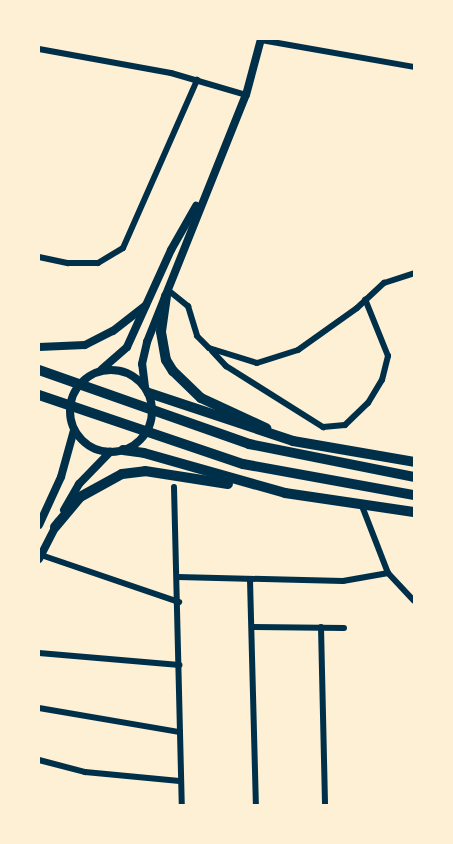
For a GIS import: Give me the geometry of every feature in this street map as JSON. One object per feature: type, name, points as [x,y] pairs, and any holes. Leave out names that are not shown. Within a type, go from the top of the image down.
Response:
[{"type":"highway","points":[[167,293],[161,320],[162,347],[166,360],[185,387],[232,413],[317,446]]},
{"type":"highway","points":[[40,370],[193,426],[299,457],[414,477]]},
{"type":"highway","points":[[147,390],[230,423],[317,446],[414,462]]},
{"type":"highway","points":[[39,394],[183,446],[304,478],[414,495]]},
{"type":"highway","points":[[123,450],[144,453],[285,493]]},
{"type":"highway","points":[[55,527],[80,497],[122,474],[146,471],[362,506],[414,512]]},
{"type":"main road","points":[[205,190],[171,250],[127,347],[99,371],[80,383],[73,395],[70,409],[75,430],[89,446],[110,452],[123,450],[134,445],[149,428],[152,416],[143,352],[205,190],[246,95],[261,39]]},
{"type":"main road","points":[[99,371],[124,372],[147,390]]},
{"type":"main road","points":[[39,525],[61,477],[75,430]]},
{"type":"main road","points":[[40,557],[79,484],[110,452]]},
{"type":"street","points":[[261,39],[414,67]]},
{"type":"street","points":[[39,49],[197,80],[246,95]]},
{"type":"street","points":[[39,257],[69,263],[98,263],[123,248],[197,80]]},
{"type":"street","points":[[209,348],[257,363],[286,356],[384,283],[414,273]]},
{"type":"street","points":[[167,293],[188,306],[197,336],[226,366],[323,427],[345,425],[368,403],[382,380],[388,356],[365,299]]},
{"type":"street","points":[[39,347],[85,345],[113,332],[146,305]]},
{"type":"street","points":[[174,487],[182,805]]},
{"type":"street","points":[[362,506],[388,573],[414,601]]},
{"type":"street","points":[[40,557],[178,602]]},
{"type":"street","points":[[178,577],[352,580],[388,573]]},
{"type":"street","points":[[250,580],[256,805]]},
{"type":"street","points":[[252,627],[344,628]]},
{"type":"street","points":[[321,627],[325,805]]},
{"type":"street","points":[[39,653],[179,665]]},
{"type":"street","points":[[39,708],[180,732]]},
{"type":"street","points":[[39,760],[85,772],[180,781]]}]
